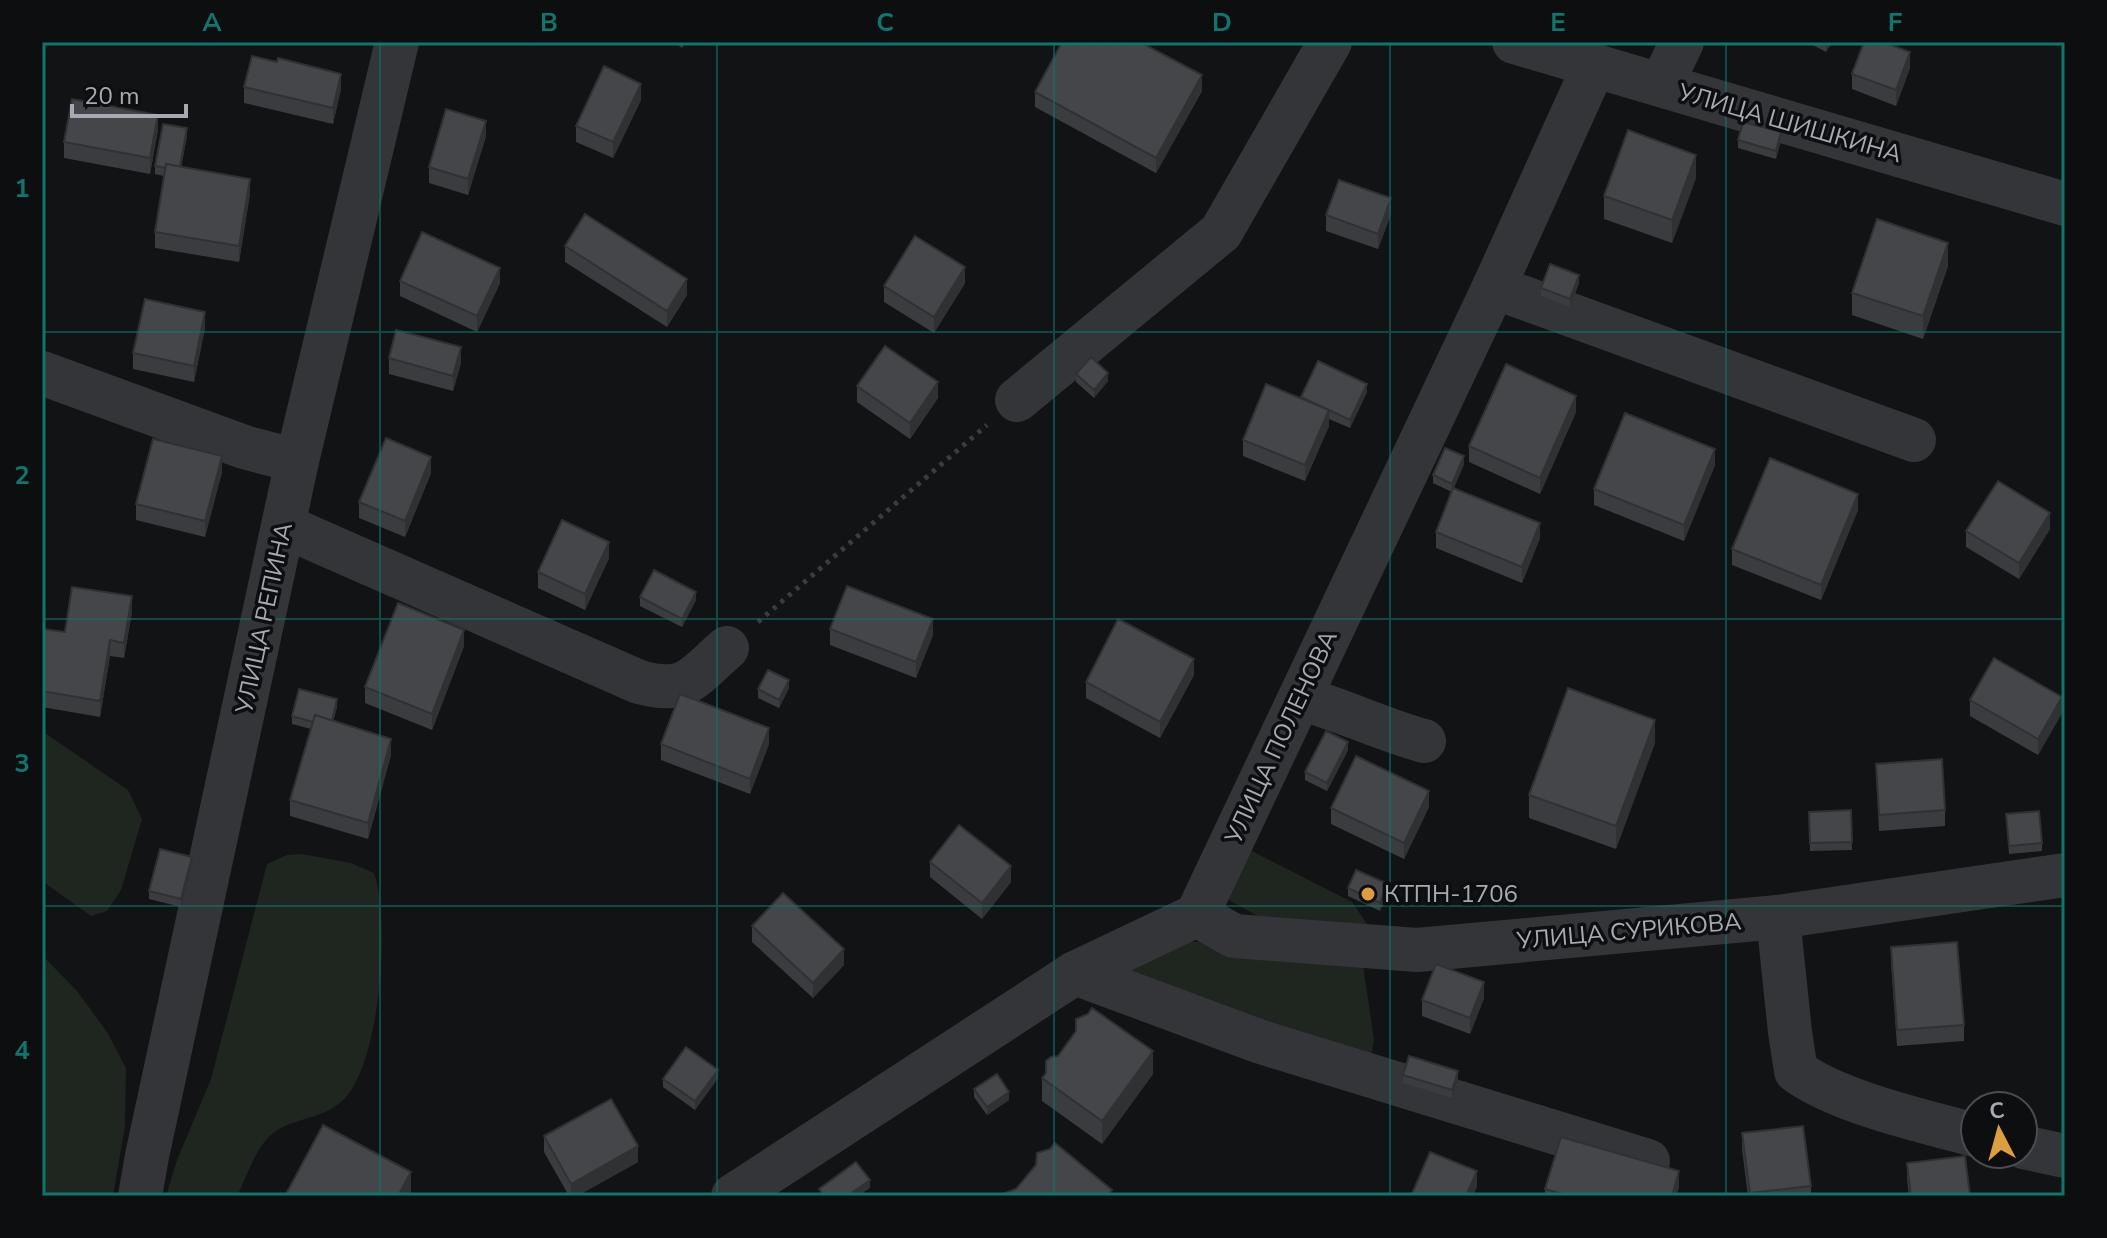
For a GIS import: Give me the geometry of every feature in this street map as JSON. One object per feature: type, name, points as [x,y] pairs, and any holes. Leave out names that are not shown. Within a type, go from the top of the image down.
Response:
[{"type":"street","name":"УЛИЦА РЕПИНА","points":[[140,1196],[297,461],[397,42]]},
{"type":"street","points":[[1017,400],[1221,232],[1330,42]]},
{"type":"street","name":"УЛИЦА ШИШКИНА","points":[[1514,42],[2065,204]]},
{"type":"street","points":[[1661,85],[1682,42]]},
{"type":"street","name":"УЛИЦА ПОЛЕНОВА","points":[[1197,915],[1494,287],[1594,66]]},
{"type":"street","points":[[1494,287],[1914,440]]},
{"type":"street","points":[[42,373],[244,447],[297,461]]},
{"type":"street","points":[[284,526],[639,682],[660,688],[683,686],[727,648]]},
{"type":"street","points":[[1300,698],[1338,708],[1378,727],[1424,741]]},
{"type":"street","name":"УЛИЦА СУРИКОВА","points":[[1197,915],[1234,936],[1417,950],[1778,917],[2065,875]]},
{"type":"street","points":[[733,1196],[1075,973],[1197,915]]},
{"type":"street","points":[[1778,917],[1796,1071],[1815,1085],[1959,1131]]},
{"type":"street","points":[[1075,973],[1261,1042],[1648,1161]]},
{"type":"street","points":[[2039,1150],[2065,1156]]},
{"type":"path","points":[[727,648],[1017,400]]},
{"type":"shaded area","points":[[42,731],[128,790],[142,819],[121,890],[107,911],[91,916],[42,881]]},
{"type":"shaded area","points":[[1240,845],[1352,902],[1374,934],[1265,920],[1227,899]]},
{"type":"shaded area","points":[[302,854],[351,863],[374,873],[382,923],[382,956],[374,1023],[357,1080],[338,1105],[271,1134],[254,1159],[237,1196],[166,1196],[177,1160],[211,1079],[267,864],[287,855]]},
{"type":"shaded area","points":[[1149,940],[1227,943],[1362,958],[1374,1040],[1371,1057],[1119,976]]},
{"type":"shaded area","points":[[42,955],[77,991],[107,1032],[126,1068],[125,1126],[113,1196],[42,1196]]},
{"type":"building","points":[[1062,42],[1140,42],[1202,75],[1156,158],[1035,92]]},
{"type":"building","points":[[1864,42],[1883,42],[1910,52],[1896,90],[1852,74]]},
{"type":"building","points":[[252,56],[277,62],[278,58],[341,74],[333,108],[244,87]]},
{"type":"building","points":[[604,66],[641,84],[613,142],[576,126]]},
{"type":"building","points":[[72,99],[158,115],[150,158],[64,142]]},
{"type":"building","points":[[446,109],[486,121],[468,179],[429,167]]},
{"type":"building","points":[[1743,122],[1781,132],[1776,151],[1738,140]]},
{"type":"building","points":[[163,124],[187,128],[180,167],[166,164],[166,168],[155,166]]},
{"type":"building","points":[[1628,130],[1696,155],[1672,220],[1604,196]]},
{"type":"building","points":[[166,164],[250,179],[239,246],[155,232]]},
{"type":"building","points":[[1339,180],[1391,198],[1378,234],[1326,215]]},
{"type":"building","points":[[585,214],[687,279],[667,311],[565,246]]},
{"type":"building","points":[[1877,219],[1948,243],[1923,316],[1852,293]]},
{"type":"building","points":[[422,232],[500,268],[477,316],[400,281]]},
{"type":"building","points":[[915,236],[965,267],[934,317],[884,286]]},
{"type":"building","points":[[1550,264],[1579,275],[1570,299],[1541,288]]},
{"type":"building","points":[[145,299],[205,312],[194,366],[133,353]]},
{"type":"building","points":[[396,330],[461,347],[453,376],[389,358]]},
{"type":"building","points":[[885,346],[938,382],[910,423],[857,386]]},
{"type":"building","points":[[1091,357],[1108,373],[1094,390],[1076,374]]},
{"type":"building","points":[[1318,361],[1367,384],[1350,420],[1301,397]]},
{"type":"building","points":[[1506,364],[1576,396],[1540,478],[1469,446]]},
{"type":"building","points":[[1266,384],[1329,410],[1305,465],[1243,440]]},
{"type":"building","points":[[1625,413],[1715,449],[1684,525],[1594,489]]},
{"type":"building","points":[[386,438],[431,457],[405,521],[359,502]]},
{"type":"building","points":[[153,439],[222,456],[205,521],[136,504]]},
{"type":"building","points":[[1445,448],[1464,456],[1452,484],[1433,475]]},
{"type":"building","points":[[1770,458],[1858,494],[1821,585],[1732,549]]},
{"type":"building","points":[[1998,481],[2050,513],[2019,563],[1966,531]]},
{"type":"building","points":[[1453,488],[1540,523],[1522,567],[1436,532]]},
{"type":"building","points":[[562,520],[609,542],[585,594],[538,572]]},
{"type":"building","points":[[654,570],[696,592],[682,619],[640,597]]},
{"type":"building","points":[[847,586],[933,619],[916,662],[830,629]]},
{"type":"building","points":[[72,587],[132,596],[124,643],[110,640],[100,701],[42,691],[42,629],[65,632]]},
{"type":"building","points":[[398,603],[464,630],[432,714],[365,687]]},
{"type":"building","points":[[1118,619],[1194,659],[1160,722],[1086,682]]},
{"type":"building","points":[[1994,658],[2062,697],[2038,739],[1970,700]]},
{"type":"building","points":[[768,670],[789,680],[779,700],[758,689]]},
{"type":"building","points":[[1568,688],[1655,720],[1616,826],[1529,795]]},
{"type":"building","points":[[299,689],[337,699],[332,721],[315,715],[313,722],[292,716]]},
{"type":"building","points":[[680,694],[769,728],[750,779],[661,744]]},
{"type":"building","points":[[315,715],[391,739],[368,823],[290,800]]},
{"type":"building","points":[[1326,731],[1348,742],[1327,783],[1305,772]]},
{"type":"building","points":[[1356,756],[1429,791],[1404,843],[1331,808]]},
{"type":"building","points":[[1942,759],[1945,810],[1879,815],[1876,764]]},
{"type":"building","points":[[1851,810],[1852,842],[1810,843],[1809,812]]},
{"type":"building","points":[[2039,811],[2042,843],[2009,846],[2006,814]]},
{"type":"building","points":[[959,825],[1011,866],[982,903],[930,862]]},
{"type":"building","points":[[160,849],[192,857],[181,899],[149,891]]},
{"type":"building","points":[[1356,870],[1388,884],[1380,903],[1348,888]]},
{"type":"building","points":[[783,893],[844,949],[813,983],[752,926]]},
{"type":"building","points":[[1957,942],[1964,1025],[1897,1030],[1891,947]]},
{"type":"building","points":[[1436,964],[1484,982],[1470,1018],[1422,1000]]},
{"type":"building","points":[[1092,1008],[1153,1051],[1102,1121],[1042,1078],[1046,1073],[1046,1061],[1058,1056],[1076,1031],[1076,1019],[1088,1014]]},
{"type":"building","points":[[686,1047],[718,1070],[695,1101],[663,1079]]},
{"type":"building","points":[[1409,1056],[1458,1071],[1452,1090],[1403,1075]]},
{"type":"building","points":[[997,1074],[1009,1092],[987,1107],[974,1089]]},
{"type":"building","points":[[611,1099],[638,1146],[571,1184],[544,1136]]},
{"type":"building","points":[[323,1125],[411,1172],[398,1196],[285,1196]]},
{"type":"building","points":[[1803,1126],[1811,1186],[1750,1193],[1742,1133]]},
{"type":"building","points":[[1561,1137],[1679,1171],[1672,1196],[1570,1196],[1545,1189]]},
{"type":"building","points":[[1055,1143],[1112,1190],[1107,1196],[1005,1196],[1005,1193],[1016,1189],[1036,1165],[1037,1153],[1050,1149]]},
{"type":"building","points":[[1430,1152],[1477,1171],[1466,1196],[1411,1196]]},
{"type":"building","points":[[1959,1157],[1959,1170],[1967,1170],[1970,1196],[1911,1196],[1907,1163]]},
{"type":"building","points":[[856,1162],[870,1180],[847,1196],[824,1196],[819,1189]]},
{"type":"place","name":"КТПН-1706","points":[[1368,894]]}]
